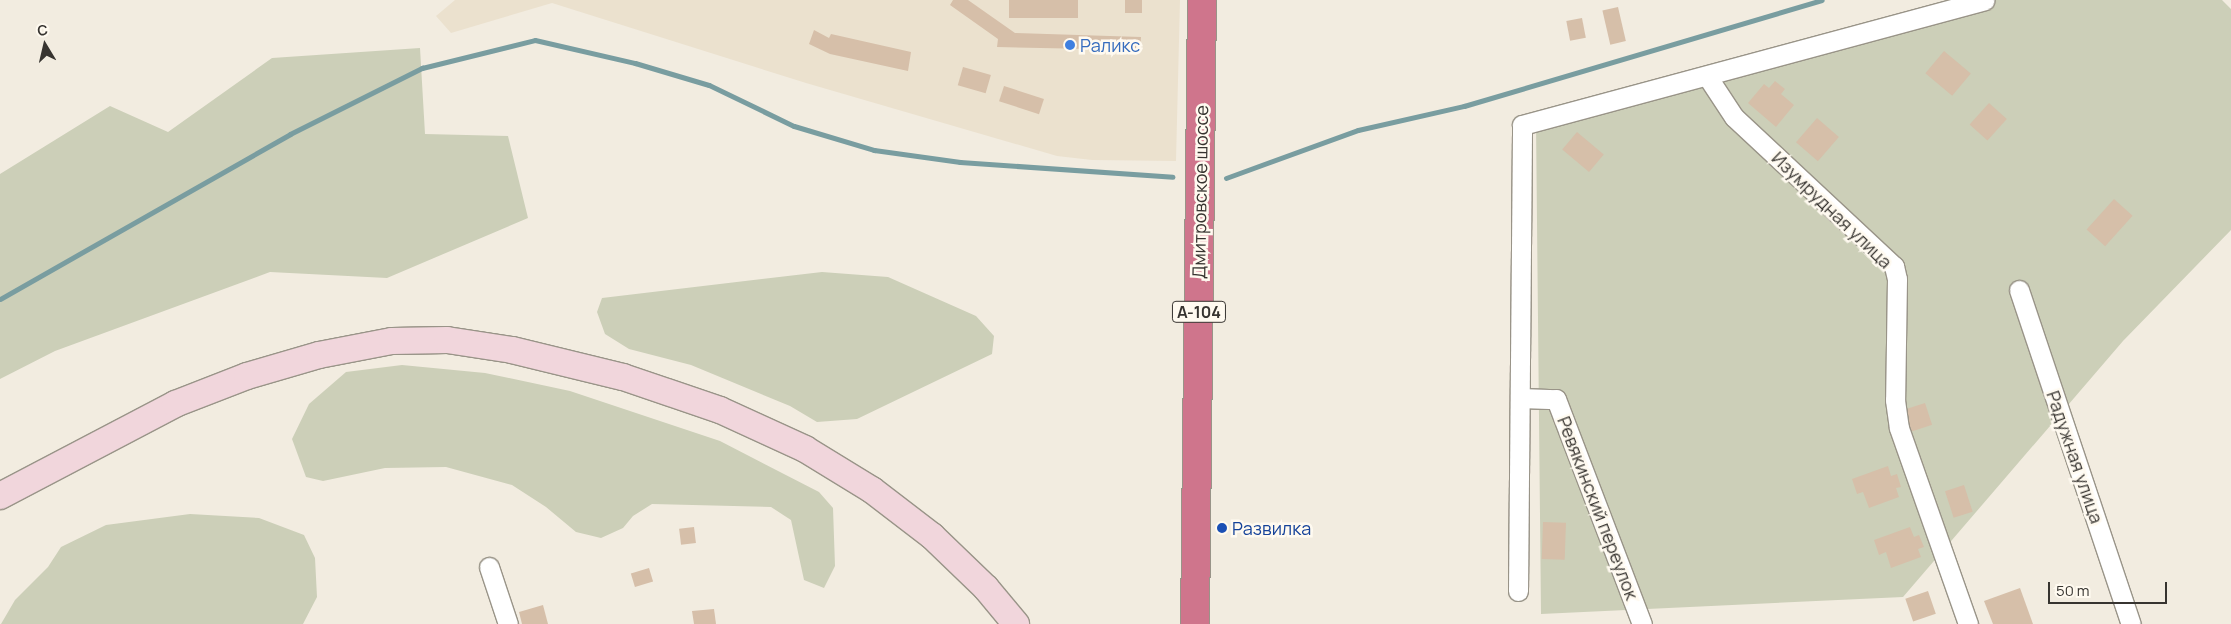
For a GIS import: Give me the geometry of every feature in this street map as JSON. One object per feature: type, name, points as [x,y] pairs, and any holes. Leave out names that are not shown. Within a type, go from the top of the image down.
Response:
[{"type":"highway","name":"Дмитровское шоссе","points":[[1195,624],[1202,0]]},
{"type":"street","points":[[1518,591],[1522,125],[1708,76],[1836,38],[1984,0]]},
{"type":"street","name":"Изумрудная улица","points":[[1708,76],[1734,117],[1894,266],[1897,279],[1895,400],[1899,428],[1968,624]]},
{"type":"street","name":"Радужная улица","points":[[2018,290],[2132,624]]},
{"type":"street","points":[[0,496],[175,404],[248,376],[319,355],[392,341],[447,340],[512,350],[623,377],[720,410],[805,449],[872,490],[932,536],[986,588],[1016,624]]},
{"type":"street","name":"Ревякинский переулок","points":[[1520,398],[1556,399],[1642,624]]},
{"type":"street","points":[[489,567],[508,624]]},
{"type":"shaded area","points":[[455,0],[1180,0],[1176,161],[1092,160],[1057,156],[806,83],[552,3],[451,33],[436,16]]},
{"type":"green space","points":[[1958,0],[2222,0],[2231,9],[2231,230],[2123,341],[1903,597],[1541,614],[1536,123]]},
{"type":"green space","points":[[420,48],[425,134],[508,136],[528,218],[387,278],[270,272],[55,351],[0,379],[0,174],[110,106],[168,132],[272,58]]},
{"type":"green space","points":[[822,272],[888,277],[976,316],[994,336],[992,354],[857,419],[817,422],[790,406],[691,365],[629,349],[605,334],[597,312],[602,298]]},
{"type":"green space","points":[[402,365],[485,373],[570,391],[720,441],[819,492],[833,508],[835,566],[824,588],[804,580],[791,520],[771,507],[652,504],[633,516],[623,528],[601,538],[576,532],[546,507],[512,485],[446,467],[385,468],[323,481],[306,477],[292,439],[309,404],[346,372]]},
{"type":"green space","points":[[190,514],[259,518],[304,535],[315,558],[317,597],[303,624],[1,624],[15,600],[48,567],[61,547],[106,525]]},
{"type":"building","points":[[953,0],[968,0],[1015,33],[1141,37],[1140,50],[997,47],[998,39],[950,5]]},
{"type":"building","points":[[1009,0],[1078,0],[1078,18],[1009,18]]},
{"type":"building","points":[[1125,0],[1142,0],[1142,13],[1125,13]]},
{"type":"building","points":[[1618,7],[1626,41],[1610,45],[1602,11]]},
{"type":"building","points":[[1582,18],[1586,38],[1570,41],[1566,21]]},
{"type":"building","points":[[814,30],[829,38],[831,34],[911,52],[908,71],[830,54],[809,44]]},
{"type":"building","points":[[1944,51],[1971,73],[1952,96],[1925,73]]},
{"type":"building","points":[[963,67],[991,75],[986,93],[958,85]]},
{"type":"building","points":[[1775,81],[1785,89],[1781,94],[1794,105],[1776,127],[1748,103],[1764,84],[1769,88]]},
{"type":"building","points":[[1004,86],[1044,99],[1039,114],[999,101]]},
{"type":"building","points":[[1989,103],[2007,119],[1987,141],[1970,125]]},
{"type":"building","points":[[1817,118],[1839,137],[1818,161],[1796,142]]},
{"type":"building","points":[[1577,132],[1604,154],[1589,172],[1562,150]]},
{"type":"building","points":[[2114,199],[2133,216],[2105,246],[2087,229]]},
{"type":"building","points":[[1925,403],[1932,425],[1906,433],[1899,411]]},
{"type":"building","points":[[1888,466],[1891,476],[1897,474],[1901,487],[1896,488],[1899,497],[1869,508],[1863,492],[1857,494],[1852,479]]},
{"type":"building","points":[[1964,485],[1973,512],[1954,518],[1945,491]]},
{"type":"building","points":[[1543,522],[1566,523],[1565,560],[1542,559]]},
{"type":"building","points":[[694,527],[696,543],[681,545],[679,529]]},
{"type":"building","points":[[1910,527],[1914,537],[1919,535],[1924,547],[1918,549],[1921,557],[1891,568],[1886,552],[1879,555],[1874,540]]},
{"type":"building","points":[[649,568],[653,581],[635,587],[631,574]]},
{"type":"building","points":[[2020,588],[2033,624],[1993,624],[1984,601]]},
{"type":"building","points":[[1928,591],[1936,614],[1913,622],[1905,599]]},
{"type":"building","points":[[543,605],[548,624],[522,624],[519,612]]},
{"type":"building","points":[[714,609],[716,624],[694,624],[692,611]]},
{"type":"waterway","points":[[1226,178],[1358,130],[1464,106],[1822,0]]},
{"type":"waterway","points":[[0,299],[290,134],[422,68],[535,40],[635,63],[709,85],[794,126],[874,150],[960,162],[1172,177]]},
{"type":"place","name":"Раликс","points":[[1070,45]]},
{"type":"place","name":"Развилка","points":[[1222,528]]}]
